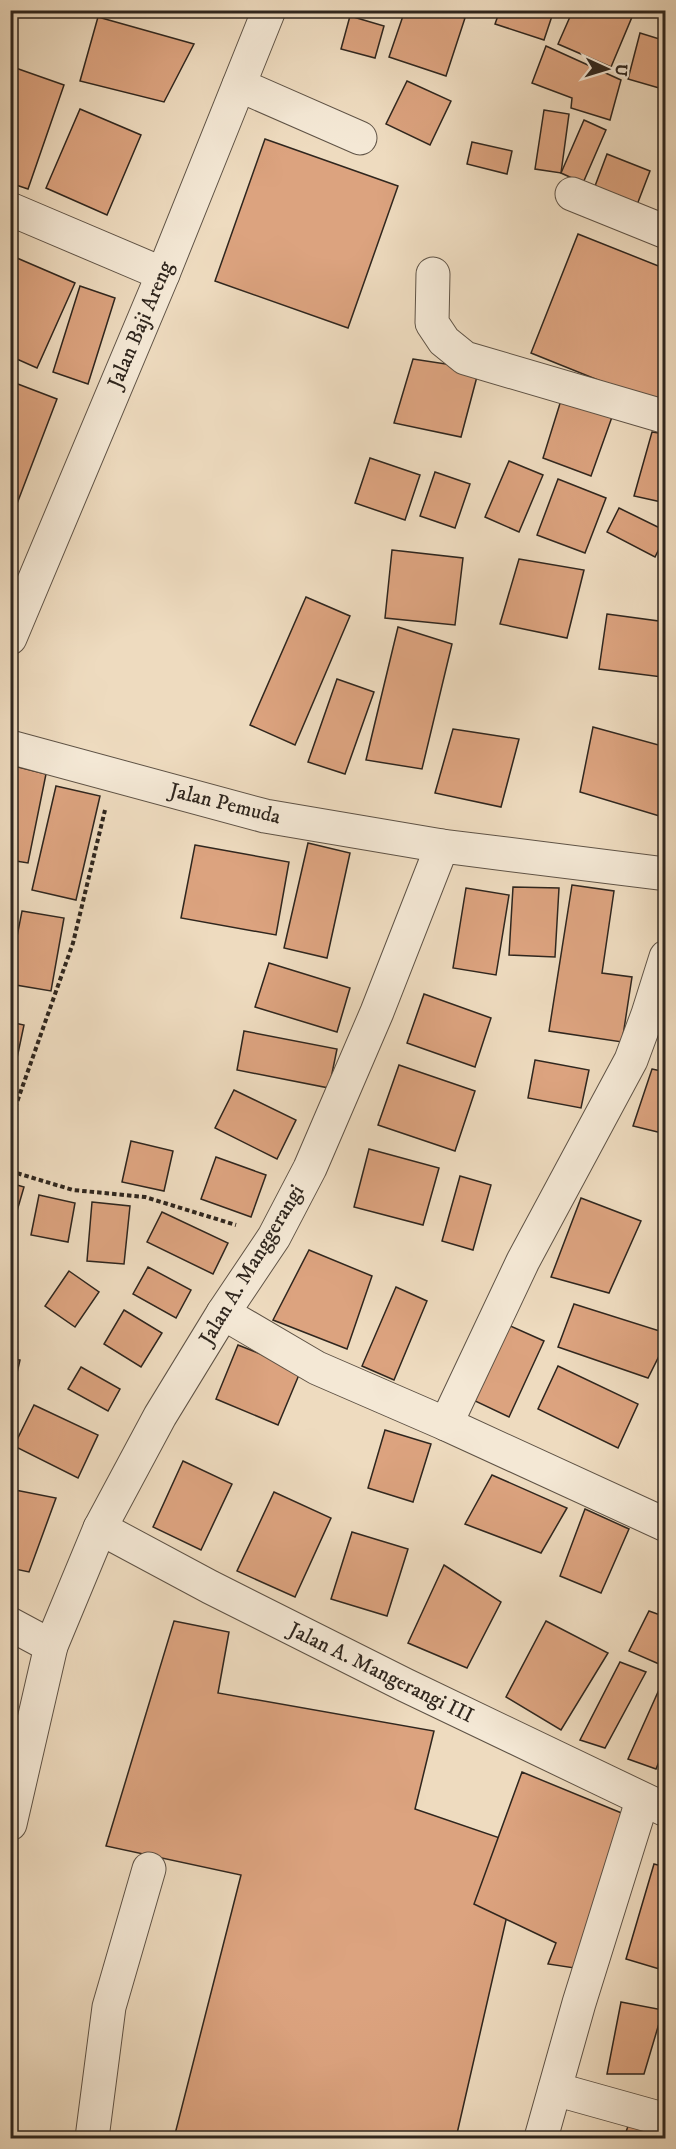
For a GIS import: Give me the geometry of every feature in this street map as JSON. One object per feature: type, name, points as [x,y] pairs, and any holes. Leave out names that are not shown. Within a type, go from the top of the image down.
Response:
[{"type":"street","name":"Jalan Baji Areng","points":[[10,638],[163,273],[269,10]]},
{"type":"street","points":[[239,85],[360,138]]},
{"type":"street","points":[[572,194],[666,232]]},
{"type":"street","points":[[10,209],[163,273]]},
{"type":"street","points":[[433,274],[432,323],[444,341],[465,358],[666,417]]},
{"type":"street","name":"Jalan Pemuda","points":[[10,747],[265,816],[442,846]]},
{"type":"street","points":[[442,846],[666,874]]},
{"type":"street","name":"Jalan A. Manggerangi","points":[[10,1824],[51,1646],[100,1528],[160,1416],[223,1313],[274,1236],[310,1168],[377,1012],[442,846]]},
{"type":"street","points":[[446,1424],[523,1261],[631,1060],[666,957]]},
{"type":"street","points":[[223,1313],[317,1368],[446,1424],[666,1525]]},
{"type":"street","name":"Jalan A. Mangerangi III","points":[[100,1528],[210,1587],[385,1675],[654,1805]]},
{"type":"street","points":[[10,1624],[51,1646]]},
{"type":"street","points":[[541,2139],[579,2003],[654,1805]]},
{"type":"street","points":[[92,2139],[109,2007],[149,1869]]},
{"type":"street","points":[[555,2089],[666,2120]]},
{"type":"path","points":[[10,1122],[73,943],[114,775]]},
{"type":"path","points":[[10,1171],[74,1190],[145,1197],[274,1236]]},
{"type":"building","points":[[405,10],[444,10],[465,18],[446,76],[389,57]]},
{"type":"building","points":[[500,10],[554,10],[544,40],[495,24]]},
{"type":"building","points":[[573,10],[618,10],[632,17],[611,67],[558,44]]},
{"type":"building","points":[[350,16],[384,26],[375,58],[341,49]]},
{"type":"building","points":[[98,17],[194,44],[164,102],[80,81]]},
{"type":"building","points":[[640,33],[666,41],[666,90],[628,79]]},
{"type":"building","points":[[546,46],[621,80],[610,120],[571,108],[572,98],[532,83]]},
{"type":"building","points":[[10,66],[64,85],[28,189],[10,183]]},
{"type":"building","points":[[407,81],[451,101],[430,145],[386,124]]},
{"type":"building","points":[[80,109],[141,135],[107,215],[46,188]]},
{"type":"building","points":[[544,110],[569,114],[561,173],[535,169]]},
{"type":"building","points":[[584,120],[606,130],[583,183],[561,173]]},
{"type":"building","points":[[265,139],[398,186],[348,328],[215,281]]},
{"type":"building","points":[[472,142],[512,151],[507,174],[467,164]]},
{"type":"building","points":[[607,154],[650,171],[635,210],[592,194]]},
{"type":"building","points":[[578,234],[666,269],[665,407],[531,353]]},
{"type":"building","points":[[10,255],[75,283],[37,368],[10,356]]},
{"type":"building","points":[[80,286],[115,298],[88,384],[53,372]]},
{"type":"building","points":[[413,359],[479,369],[461,437],[394,423]]},
{"type":"building","points":[[10,381],[57,399],[10,522]]},
{"type":"building","points":[[562,397],[612,417],[591,476],[543,458]]},
{"type":"building","points":[[652,432],[666,434],[666,503],[634,496]]},
{"type":"building","points":[[370,458],[420,475],[405,520],[355,503]]},
{"type":"building","points":[[509,461],[543,475],[519,532],[485,517]]},
{"type":"building","points":[[435,472],[470,484],[455,528],[420,516]]},
{"type":"building","points":[[558,479],[606,498],[585,553],[537,535]]},
{"type":"building","points":[[619,508],[666,531],[655,557],[607,532]]},
{"type":"building","points":[[392,550],[463,558],[455,625],[385,618]]},
{"type":"building","points":[[519,559],[584,570],[567,638],[500,624]]},
{"type":"building","points":[[306,597],[350,616],[295,745],[250,725]]},
{"type":"building","points":[[607,614],[666,622],[666,648],[662,677],[599,669]]},
{"type":"building","points":[[398,627],[452,644],[422,769],[366,760]]},
{"type":"building","points":[[337,679],[374,692],[345,774],[308,762]]},
{"type":"building","points":[[593,727],[666,747],[666,818],[580,792]]},
{"type":"building","points":[[453,729],[519,739],[501,807],[435,793]]},
{"type":"building","points":[[10,765],[46,774],[28,863],[10,860]]},
{"type":"building","points":[[56,786],[100,796],[76,900],[32,890]]},
{"type":"building","points":[[308,843],[350,853],[327,958],[284,948]]},
{"type":"building","points":[[195,845],[289,862],[276,935],[181,918]]},
{"type":"building","points":[[572,885],[614,891],[602,973],[632,977],[622,1042],[549,1031]]},
{"type":"building","points":[[513,887],[559,888],[555,957],[509,955]]},
{"type":"building","points":[[466,888],[509,895],[496,975],[453,968]]},
{"type":"building","points":[[22,911],[64,918],[51,991],[10,984],[10,972]]},
{"type":"building","points":[[269,963],[350,988],[337,1032],[255,1007]]},
{"type":"building","points":[[424,994],[491,1018],[475,1067],[407,1043]]},
{"type":"building","points":[[10,1022],[24,1025],[10,1091]]},
{"type":"building","points":[[244,1031],[337,1049],[329,1088],[237,1070]]},
{"type":"building","points":[[535,1060],[589,1070],[581,1108],[528,1098]]},
{"type":"building","points":[[399,1065],[475,1091],[455,1151],[378,1125]]},
{"type":"building","points":[[652,1069],[666,1072],[666,1134],[633,1126]]},
{"type":"building","points":[[234,1090],[296,1120],[277,1159],[215,1128]]},
{"type":"building","points":[[131,1141],[173,1151],[164,1191],[122,1182]]},
{"type":"building","points":[[369,1149],[439,1168],[423,1225],[354,1207]]},
{"type":"building","points":[[216,1157],[266,1175],[251,1217],[201,1199]]},
{"type":"building","points":[[460,1176],[491,1185],[473,1250],[442,1241]]},
{"type":"building","points":[[10,1183],[24,1187],[10,1235]]},
{"type":"building","points":[[39,1195],[75,1203],[68,1242],[31,1235]]},
{"type":"building","points":[[581,1198],[641,1221],[609,1293],[551,1277]]},
{"type":"building","points":[[92,1202],[130,1206],[124,1264],[87,1261]]},
{"type":"building","points":[[162,1212],[228,1243],[213,1274],[147,1242]]},
{"type":"building","points":[[309,1250],[372,1276],[347,1349],[273,1320]]},
{"type":"building","points":[[148,1267],[191,1290],[176,1318],[133,1294]]},
{"type":"building","points":[[69,1271],[99,1292],[75,1327],[45,1306]]},
{"type":"building","points":[[10,1275],[16,1275],[10,1309]]},
{"type":"building","points":[[396,1287],[427,1301],[394,1380],[362,1366]]},
{"type":"building","points":[[574,1304],[666,1333],[666,1342],[648,1378],[558,1347]]},
{"type":"building","points":[[124,1310],[162,1333],[141,1367],[104,1344]]},
{"type":"building","points":[[508,1325],[544,1341],[509,1417],[473,1400]]},
{"type":"building","points":[[238,1345],[301,1370],[278,1425],[216,1399]]},
{"type":"building","points":[[10,1358],[20,1360],[10,1403]]},
{"type":"building","points":[[558,1366],[638,1404],[618,1448],[538,1409]]},
{"type":"building","points":[[81,1367],[120,1389],[108,1411],[68,1389]]},
{"type":"building","points":[[34,1405],[98,1435],[78,1478],[14,1446]]},
{"type":"building","points":[[385,1430],[431,1444],[413,1502],[368,1488]]},
{"type":"building","points":[[183,1461],[232,1484],[201,1550],[153,1527]]},
{"type":"building","points":[[492,1475],[567,1508],[541,1553],[465,1524]]},
{"type":"building","points":[[10,1489],[56,1498],[29,1572],[10,1568]]},
{"type":"building","points":[[274,1492],[331,1518],[295,1597],[237,1571]]},
{"type":"building","points":[[585,1509],[629,1529],[601,1593],[560,1576]]},
{"type":"building","points":[[352,1532],[408,1549],[387,1616],[331,1599]]},
{"type":"building","points":[[444,1565],[501,1602],[467,1668],[408,1643]]},
{"type":"building","points":[[649,1611],[666,1617],[666,1667],[629,1651]]},
{"type":"building","points":[[174,1621],[229,1632],[218,1693],[434,1731],[415,1809],[523,1846],[456,2138],[174,2138],[241,1875],[106,1846]]},
{"type":"building","points":[[546,1621],[608,1653],[561,1730],[506,1697]]},
{"type":"building","points":[[620,1662],[646,1672],[605,1748],[580,1740]]},
{"type":"building","points":[[662,1683],[666,1685],[666,1745],[656,1769],[628,1759]]},
{"type":"building","points":[[10,1714],[20,1716],[10,1760]]},
{"type":"building","points":[[522,1772],[624,1814],[581,1969],[548,1964],[556,1943],[474,1904]]},
{"type":"building","points":[[654,1864],[666,1867],[666,1971],[626,1959]]},
{"type":"building","points":[[621,2002],[663,2010],[644,2074],[607,2074]]},
{"type":"building","points":[[629,2123],[666,2128],[663,2138],[624,2138]]}]
